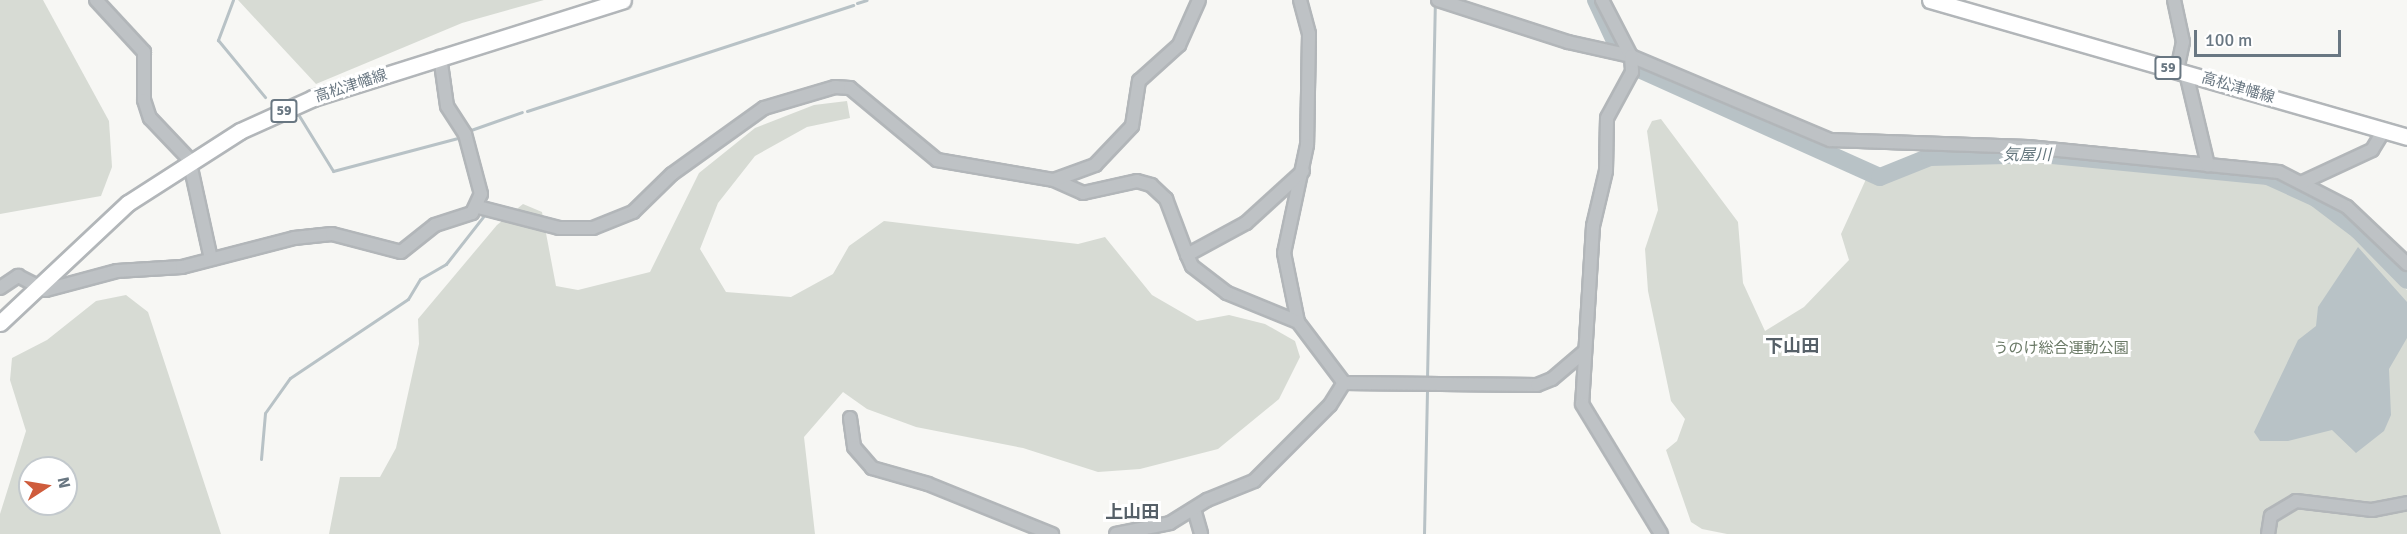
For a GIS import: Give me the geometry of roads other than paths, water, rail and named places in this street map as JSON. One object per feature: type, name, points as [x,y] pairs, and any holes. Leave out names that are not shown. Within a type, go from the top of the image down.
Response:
[{"type":"main road","name":"高松津幡線","points":[[0,323],[37,285],[128,203],[189,159],[313,98],[623,0]]},
{"type":"main road","name":"高松津幡線","points":[[1930,0],[2407,137]]},
{"type":"street","points":[[96,0],[138,41],[150,118],[189,159],[211,259]]},
{"type":"street","points":[[1054,180],[1095,165],[1132,126],[1139,81],[1179,45],[1199,0]]},
{"type":"street","points":[[1300,0],[1309,34],[1303,171],[1284,253],[1298,322],[1344,383]]},
{"type":"street","points":[[1438,0],[1568,42],[1631,56],[1830,140],[2028,147],[2279,172],[2303,182],[2347,207],[2407,264]]},
{"type":"street","points":[[1602,0],[1631,56],[1632,72],[1607,118],[1582,404],[1661,534]]},
{"type":"street","points":[[2174,0],[2183,42],[2182,72],[2208,165]]},
{"type":"street","points":[[440,56],[450,113],[465,134],[475,162],[478,207]]},
{"type":"street","points":[[0,288],[18,276],[46,290],[117,271],[211,259],[332,234],[401,252],[435,225],[478,207],[559,228],[593,228],[633,212],[672,174],[764,108],[836,87],[850,88],[937,160],[1054,180],[1083,193],[1137,181],[1151,185],[1166,199],[1192,266],[1227,293],[1298,322]]},
{"type":"street","points":[[2303,182],[2372,150],[2384,130]]},
{"type":"street","points":[[1187,255],[1246,223],[1303,171]]},
{"type":"street","points":[[1344,383],[1537,384],[1552,379],[1585,351]]},
{"type":"street","points":[[1116,534],[1170,523],[1254,481],[1330,405],[1344,383]]},
{"type":"street","points":[[850,418],[854,447],[872,468],[928,484],[1052,534]]},
{"type":"street","points":[[2268,534],[2271,516],[2296,501],[2372,510],[2407,503]]},
{"type":"street","points":[[1194,509],[1201,534]]},
{"type":"waterway","points":[[233,0],[218,40],[265,97]]},
{"type":"waterway","points":[[857,3],[867,0]]},
{"type":"waterway","name":"気屋川","points":[[1596,0],[1615,41]]},
{"type":"waterway","points":[[1427,379],[1435,4]]},
{"type":"waterway","points":[[527,111],[853,5]]},
{"type":"waterway","name":"気屋川","points":[[1637,68],[1880,177],[1930,157],[2042,154],[2268,176],[2316,198],[2358,230],[2407,280]]},
{"type":"waterway","points":[[468,131],[522,112]]},
{"type":"waterway","points":[[298,114],[333,171],[462,137]]},
{"type":"waterway","points":[[472,139],[483,179]]},
{"type":"waterway","points":[[261,459],[265,413],[290,378],[408,299],[420,279],[446,264],[486,213]]},
{"type":"waterway","points":[[1424,534],[1427,389]]},
{"type":"district","name":"下山田","points":[[1792,346]]},
{"type":"district","name":"上山田","points":[[1132,512]]},
{"type":"park label","name":"うのけ総合運動公園","points":[[2061,349]]}]
